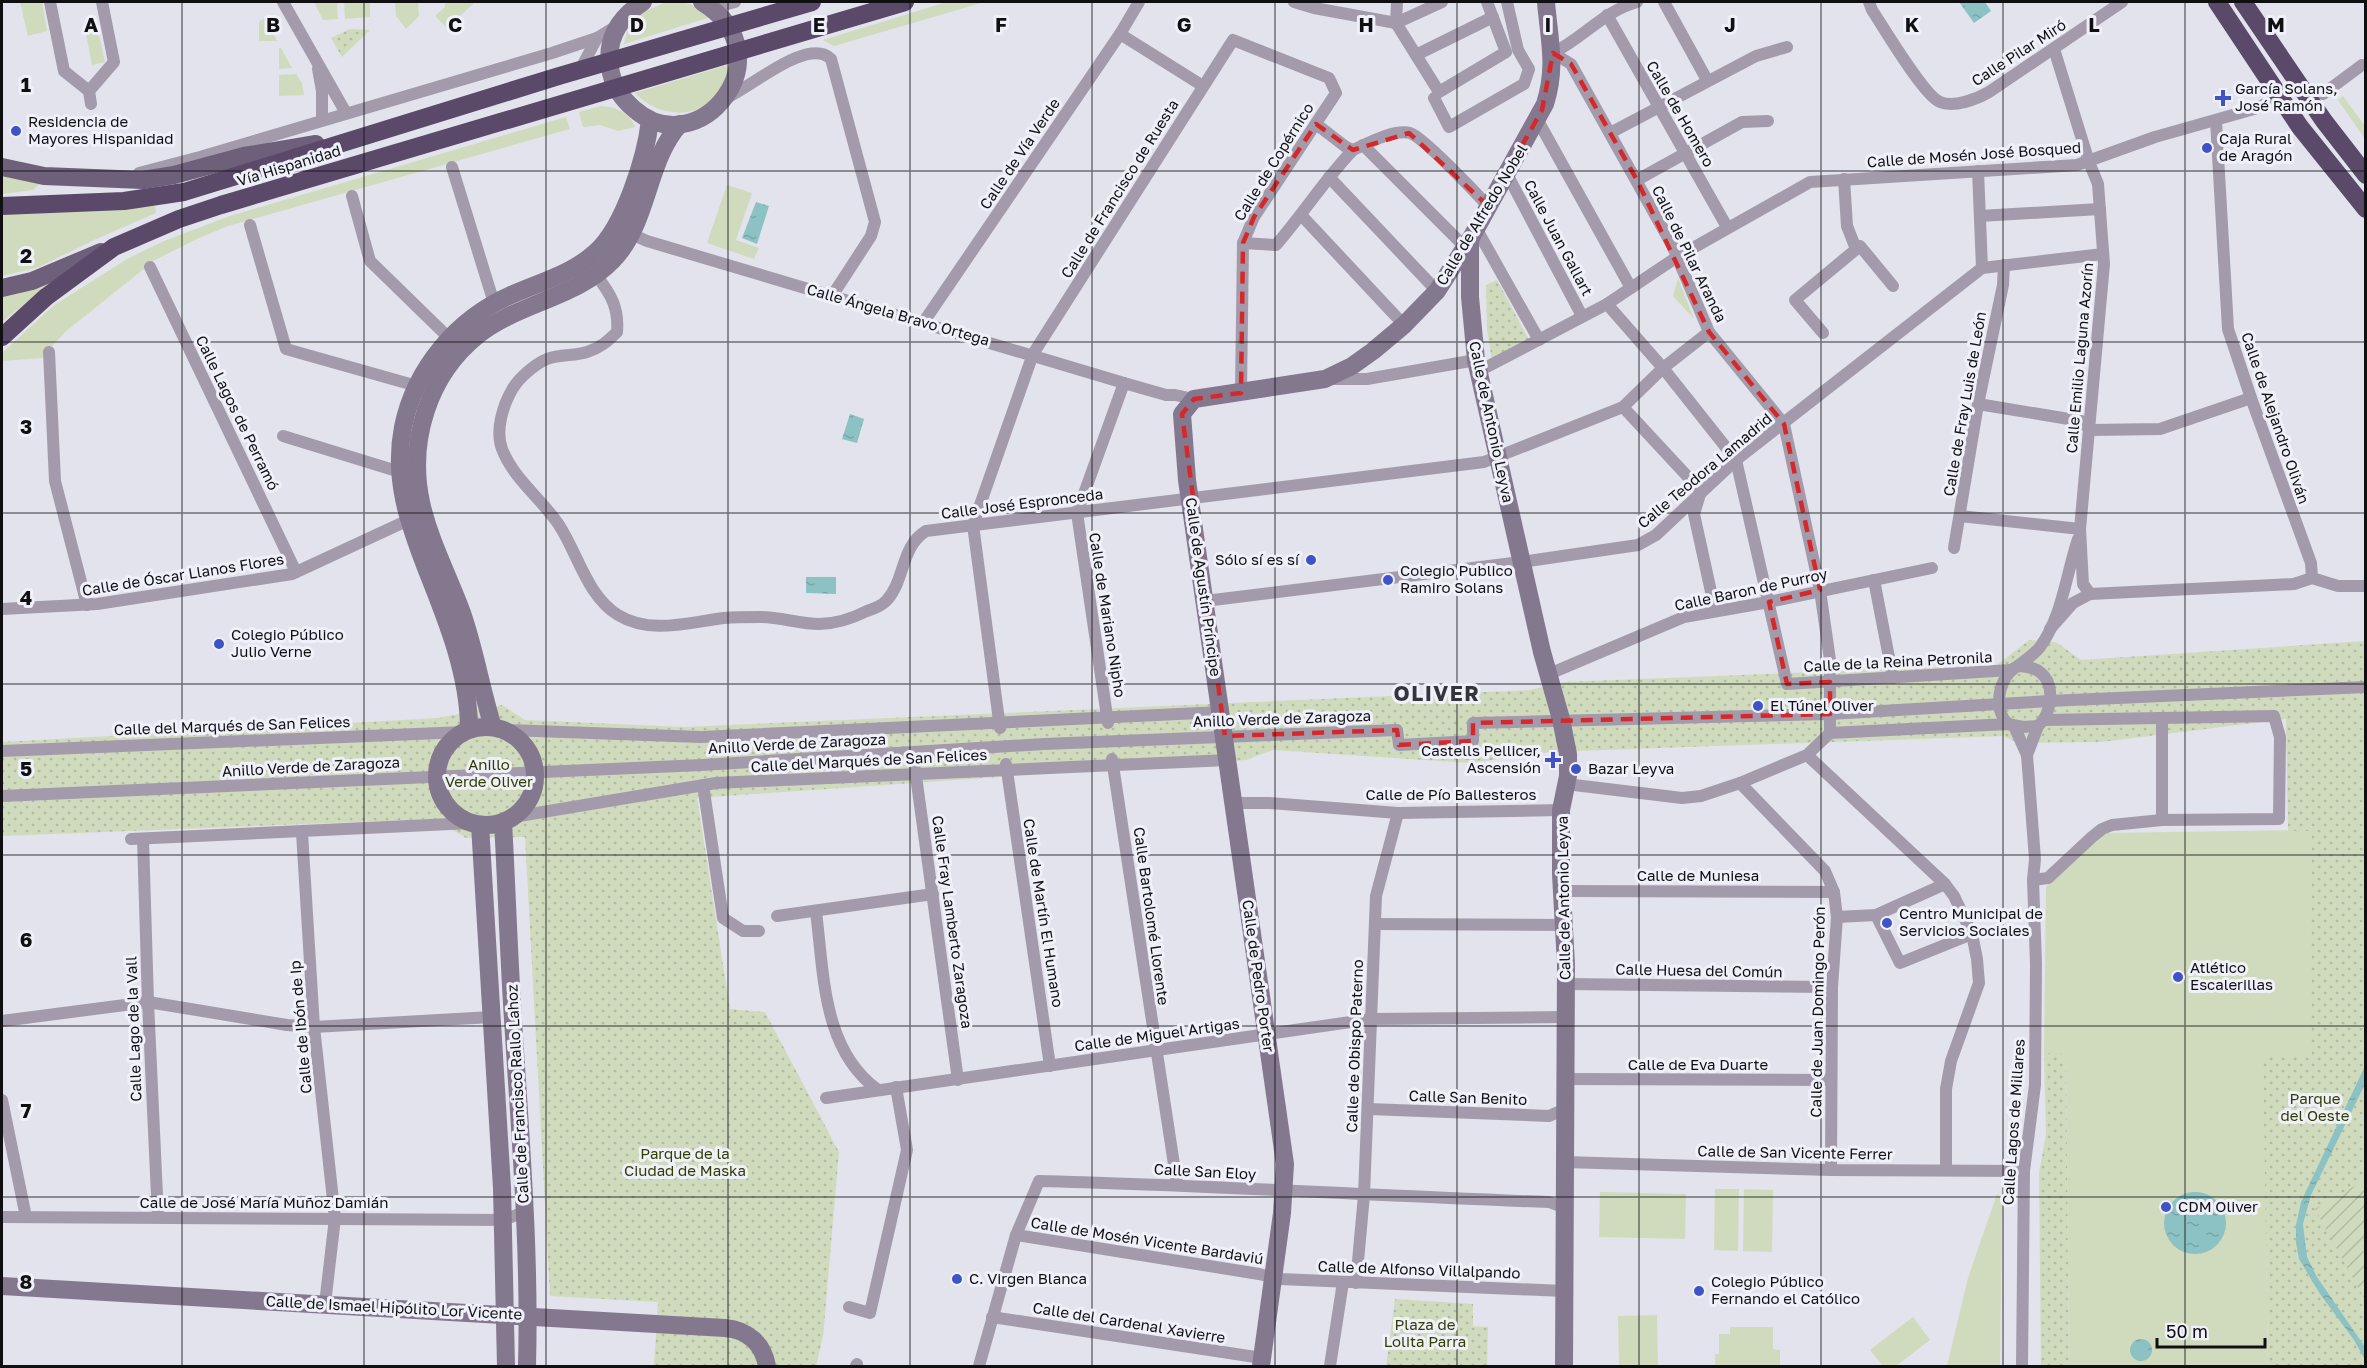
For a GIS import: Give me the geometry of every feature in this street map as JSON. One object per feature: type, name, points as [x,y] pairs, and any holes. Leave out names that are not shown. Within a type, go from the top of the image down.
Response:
[{"type":"highway","name":"Vía Hispanidad","points":[[6,205],[123,201],[184,192],[580,70],[812,2]]},
{"type":"highway","name":"Vía Hispanidad","points":[[2,337],[46,297],[114,247],[179,219],[905,2]]},
{"type":"highway","points":[[2217,2],[2300,127],[2366,209]]},
{"type":"highway","points":[[2243,2],[2324,120],[2366,175]]},
{"type":"highway","points":[[2281,97],[2288,85],[2291,72]]},
{"type":"main road","points":[[2,167],[44,176],[105,179],[157,178],[244,156],[362,136]]},
{"type":"main road","points":[[2,288],[32,281],[114,247]]},
{"type":"street","points":[[50,2],[52,36],[63,71],[89,91],[91,104]]},
{"type":"street","points":[[89,91],[114,62],[102,2]]},
{"type":"street","points":[[283,2],[346,113]]},
{"type":"street","points":[[707,5],[735,2]]},
{"type":"street","name":"Calle de Vía Verde","points":[[923,323],[1120,34],[1139,2]]},
{"type":"street","points":[[1294,2],[1396,24],[1442,2]]},
{"type":"street","points":[[1397,2],[1396,24],[1416,55],[1437,95],[1449,127],[1524,84],[1529,69],[1518,50],[1508,2]]},
{"type":"street","points":[[1437,95],[1506,52],[1487,2]]},
{"type":"street","name":"Calle de Alfredo Nobel","points":[[1325,379],[1360,361],[1404,326],[1439,288],[1507,174],[1538,119],[1550,85],[1552,53],[1546,2]]},
{"type":"street","points":[[1552,53],[1571,44],[1621,6],[1637,2]]},
{"type":"street","points":[[1664,2],[1707,80]]},
{"type":"street","name":"Calle Pilar Miró","points":[[1869,2],[1872,10],[1929,94],[1945,104],[1979,98],[2122,2]]},
{"type":"street","points":[[636,4],[618,26],[609,48],[610,74],[625,102],[650,120],[680,124],[706,115],[726,98],[808,53],[820,52],[831,59],[875,222],[871,236],[832,296]]},
{"type":"street","points":[[707,5],[728,26],[737,51],[738,70],[726,98]]},
{"type":"street","name":"Calle de Homero","points":[[1607,15],[1727,227]]},
{"type":"street","points":[[1416,55],[1493,17]]},
{"type":"street","points":[[105,179],[200,157],[597,38],[618,26]]},
{"type":"street","points":[[1120,34],[1203,86]]},
{"type":"street","points":[[580,70],[597,38]]},
{"type":"street","name":"Calle de Francisco de Ruesta","points":[[973,525],[1033,354],[1233,40],[1329,78],[1336,93]]},
{"type":"street","points":[[1610,133],[1756,56],[1787,47]]},
{"type":"street","name":"Calle Emilio Laguna Azorín","points":[[2050,629],[2073,603],[2090,594],[2083,584],[2080,531],[2103,272],[2096,176],[2089,162],[2054,49]]},
{"type":"street","name":"Calle de Pilar Aranda","points":[[1552,53],[1571,64],[1637,180],[1677,257],[1709,332],[1784,424],[1820,590],[1830,660],[1830,733]]},
{"type":"street","points":[[317,64],[322,91],[322,120]]},
{"type":"street","points":[[2323,94],[2362,65]]},
{"type":"street","name":"Calle de Copérnico","points":[[1241,393],[1243,243],[1254,217],[1336,93]]},
{"type":"street","name":"Calle de Mosén José Bosqued","points":[[1582,316],[1607,304],[1677,257],[1804,184],[1844,179],[2068,166],[2089,162],[2155,137],[2254,109],[2281,97]]},
{"type":"street","points":[[1538,119],[1631,288]]},
{"type":"street","points":[[466,730],[465,691],[452,640],[408,520],[401,493],[403,427],[417,386],[432,360],[449,338],[480,311],[494,303],[578,266],[611,235],[623,211],[645,151],[650,120]]},
{"type":"street","points":[[1637,180],[1742,122],[1768,121]]},
{"type":"street","name":"Calle de Alejandro Oliván","points":[[2216,121],[2228,329],[2312,563],[2312,578]]},
{"type":"street","points":[[499,728],[473,646],[421,503],[416,464],[418,438],[426,408],[448,366],[466,345],[499,320],[575,286],[596,274],[615,258],[631,234],[667,142],[680,124]]},
{"type":"street","points":[[1316,124],[1346,147],[1358,147],[1393,134],[1409,133],[1425,143],[1488,206]]},
{"type":"street","points":[[1243,243],[1276,245],[1302,216],[1329,177],[1358,147]]},
{"type":"street","points":[[1358,147],[1470,237],[1539,340]]},
{"type":"street","points":[[452,167],[494,303]]},
{"type":"street","points":[[1978,171],[1982,268],[2103,254]]},
{"type":"street","name":"Calle Juan Gallart","points":[[1507,174],[1582,316]]},
{"type":"street","points":[[1329,177],[1439,288],[1460,284],[1470,297]]},
{"type":"street","points":[[1844,179],[1847,226],[1856,249]]},
{"type":"street","points":[[352,196],[370,261],[449,338]]},
{"type":"street","points":[[1980,216],[2100,209]]},
{"type":"street","points":[[1302,216],[1404,326]]},
{"type":"street","points":[[250,225],[286,349],[417,386]]},
{"type":"street","name":"Calle Ángela Bravo Ortega","points":[[631,234],[642,240],[1033,354],[1124,383],[1166,395],[1194,399],[1325,379],[1366,379],[1478,365],[1539,340],[1582,316]]},
{"type":"street","name":"Calle de Antonio Leyva","points":[[1470,237],[1470,297],[1478,365],[1521,562],[1568,754],[1561,810],[1566,925],[1564,1366]]},
{"type":"street","points":[[1823,333],[1795,300],[1860,246],[1893,286]]},
{"type":"street","name":"Calle de Fray Luis de León","points":[[1954,548],[1978,404],[2003,285],[2004,265]]},
{"type":"street","name":"Calle Lagos de Perramó","points":[[150,267],[296,572]]},
{"type":"street","name":"Calle Teodora Lamadrid","points":[[1205,601],[1521,562],[1638,545],[1656,535],[1736,460],[1982,268]]},
{"type":"street","name":"Calle José Espronceda","points":[[596,274],[614,300],[618,315],[617,332],[604,345],[587,352],[548,359],[529,371],[514,387],[505,404],[500,428],[501,447],[511,466],[558,523],[600,600],[619,615],[645,625],[670,626],[725,618],[762,617],[819,624],[841,620],[866,612],[886,602],[917,536],[926,531],[1484,462],[1498,459],[1623,407]]},
{"type":"street","points":[[1607,304],[1663,368],[1736,460],[1769,602]]},
{"type":"street","points":[[1709,332],[1663,368],[1623,407],[1701,491],[1694,514],[1715,610]]},
{"type":"street","points":[[49,352],[55,481],[87,605]]},
{"type":"street","points":[[1077,513],[1124,383]]},
{"type":"street","points":[[1166,395],[1182,414],[1194,399]]},
{"type":"street","points":[[1978,404],[2081,421],[2090,430],[2160,429],[2251,398]]},
{"type":"street","name":"Calle de Agustín Príncipe","points":[[1182,414],[1190,498],[1228,760]]},
{"type":"street","points":[[283,436],[400,472]]},
{"type":"street","name":"Calle de Óscar Llanos Flores","points":[[2,609],[87,605],[296,572],[408,520],[421,503]]},
{"type":"street","name":"Calle de Mariano Nipho","points":[[1077,513],[1108,721]]},
{"type":"street","points":[[1960,516],[2080,531]]},
{"type":"street","points":[[973,525],[999,725]]},
{"type":"street","name":"Calle Emilio Laguna Azorín","points":[[2014,668],[2039,649],[2050,629],[2080,531]]},
{"type":"street","name":"Calle Baron de Purroy","points":[[1549,674],[1684,617],[1932,568]]},
{"type":"street","points":[[2090,594],[2294,584],[2312,578],[2338,586],[2366,585]]},
{"type":"street","points":[[1874,580],[1893,678]]},
{"type":"street","name":"Calle de la Reina Petronila","points":[[1769,602],[1787,684],[2027,667],[2041,673]]},
{"type":"street","points":[[2039,649],[2041,673],[2048,685],[2049,701],[2048,713],[2041,723]]},
{"type":"street","name":"Calle de la Reina Petronila","points":[[2000,705],[2002,684],[2014,668]]},
{"type":"street","points":[[1561,719],[1830,714],[2049,701],[2366,687]]},
{"type":"street","points":[[2000,705],[2002,716],[2011,725]]},
{"type":"street","name":"Calle del Marqués de San Felices","points":[[499,728],[701,737],[1108,721],[1221,712]]},
{"type":"street","points":[[1566,784],[1682,798],[1701,796],[1740,783],[1807,755],[1830,733],[2041,723],[2274,716],[2280,737],[2279,819],[2162,820],[2112,825],[2102,829],[2048,878],[2033,880]]},
{"type":"street","name":"Anillo Verde de Zaragoza","points":[[2,796],[218,788],[437,775],[535,773],[1032,744],[1225,736],[1397,730],[1399,745],[1410,745],[1473,741],[1473,723],[1561,719]]},
{"type":"street","points":[[2162,719],[2162,820]]},
{"type":"street","name":"Calle Lagos de Millares","points":[[2027,755],[2041,723]]},
{"type":"street","name":"Calle Lagos de Millares","points":[[2011,725],[2027,755],[2034,849],[2036,964],[2035,1076],[2024,1171],[2022,1366]]},
{"type":"street","points":[[302,832],[476,824],[508,819],[526,805],[533,790],[535,773],[532,757],[525,746],[516,737],[499,728],[466,730],[453,739],[439,760],[438,788],[447,805],[461,818],[476,824]]},
{"type":"street","name":"Calle del Marqués de San Felices","points":[[2,751],[466,730]]},
{"type":"street","points":[[1807,755],[1945,884],[1954,896],[1972,934],[1979,983],[1951,1061],[1946,1089],[1946,1170]]},
{"type":"street","name":"Calle del Marqués de San Felices","points":[[508,819],[703,785],[1112,761],[1228,760]]},
{"type":"street","name":"Calle de Pedro Porter","points":[[1228,760],[1285,1164],[1285,1192],[1262,1362]]},
{"type":"street","name":"Calle Bartolomé Llorente","points":[[1112,761],[1177,1184]]},
{"type":"street","name":"Calle de Martín El Humano","points":[[1006,767],[1050,1066]]},
{"type":"street","name":"Calle Fray Lamberto Zaragoza","points":[[916,771],[958,1080]]},
{"type":"street","name":"Calle de Juan Domingo Perón","points":[[1740,783],[1825,872],[1834,892],[1837,917],[1832,987],[1831,1170]]},
{"type":"street","points":[[703,785],[723,918],[742,931],[759,931]]},
{"type":"street","name":"Calle de Pío Ballesteros","points":[[1233,803],[1269,803],[1398,813],[1561,810]]},
{"type":"street","name":"Calle de Obispo Paterno","points":[[1330,1366],[1350,1282],[1364,1195],[1378,886],[1398,813]]},
{"type":"street","name":"Calle de Francisco Rallo Lahoz","points":[[508,819],[525,1212],[527,1366]]},
{"type":"street","name":"Calle de Francisco Rallo Lahoz","points":[[476,824],[492,1017],[503,1220],[506,1366]]},
{"type":"street","name":"Calle Lago de la Vall","points":[[158,1217],[148,1002],[137,839],[302,832]]},
{"type":"street","name":"Calle de Ibón de Ip","points":[[302,832],[314,1028],[335,1218],[325,1304]]},
{"type":"street","points":[[1837,917],[1876,915],[1945,884]]},
{"type":"street","name":"Calle de Muniesa","points":[[1563,891],[1834,892]]},
{"type":"street","points":[[777,916],[933,894]]},
{"type":"street","points":[[816,912],[833,1028],[859,1073],[878,1090]]},
{"type":"street","points":[[1876,915],[1900,963],[1972,934]]},
{"type":"street","points":[[1375,924],[1566,925]]},
{"type":"street","name":"Calle Huesa del Común","points":[[1566,984],[1832,987]]},
{"type":"street","points":[[2,1021],[148,1002],[314,1028],[492,1017]]},
{"type":"street","name":"Calle de Miguel Artigas","points":[[826,1098],[1371,1019],[1566,1017]]},
{"type":"street","name":"Calle de Eva Duarte","points":[[1565,1079],[1831,1080]]},
{"type":"street","points":[[849,1307],[870,1313],[907,1150],[896,1087]]},
{"type":"street","points":[[2,1100],[26,1217]]},
{"type":"street","name":"Calle San Benito","points":[[1369,1109],[1549,1116],[1565,1109]]},
{"type":"street","name":"Calle de San Vicente Ferrer","points":[[1564,1162],[1831,1170],[2024,1171]]},
{"type":"street","name":"Calle San Eloy","points":[[979,1366],[1016,1235],[1038,1181],[1177,1184],[1285,1192],[1549,1203],[1564,1208]]},
{"type":"street","name":"Calle de José María Muñoz Damián","points":[[2,1217],[503,1220],[525,1212]]},
{"type":"street","name":"Calle de Mosén Vicente Bardaviú","points":[[1016,1235],[1273,1277]]},
{"type":"street","name":"Calle de Alfonso Villalpando","points":[[1273,1277],[1564,1291]]},
{"type":"street","name":"Calle de Ismael Hipólito Lor Vicente","points":[[2,1286],[733,1329],[744,1332],[756,1342],[767,1366]]},
{"type":"street","name":"Calle del Cardenal Xavierre","points":[[992,1317],[1262,1362]]},
{"type":"highlighted area","points":[[1553,53],[1562,57],[1571,64],[1637,180],[1709,332],[1784,424],[1820,590],[1769,602],[1787,684],[1830,682],[1830,714],[1473,723],[1473,741],[1399,745],[1397,730],[1225,736],[1182,414],[1194,399],[1241,393],[1243,243],[1254,217],[1316,124],[1353,150],[1409,133],[1488,206],[1542,110]]},
{"type":"green space","points":[[20,2],[42,2],[47,31],[28,36]]},
{"type":"green space","points":[[314,2],[337,2],[338,19],[323,20]]},
{"type":"green space","points":[[344,2],[370,2],[370,17],[345,19]]},
{"type":"green space","points":[[395,2],[418,2],[419,16],[406,29],[396,16]]},
{"type":"green space","points":[[445,2],[475,2],[447,28],[435,16],[445,7]]},
{"type":"green space","points":[[667,2],[691,5],[711,17],[624,44],[629,24],[640,13]]},
{"type":"green space","points":[[947,2],[985,2],[834,46],[823,40]]},
{"type":"green space","points":[[264,18],[277,41],[259,41],[259,22]]},
{"type":"green space","points":[[350,29],[370,30],[342,57],[331,38]]},
{"type":"green space","points":[[98,31],[105,62],[92,65],[86,34]]},
{"type":"green space","points":[[279,48],[281,48],[292,68],[279,69]]},
{"type":"green space","points":[[731,64],[721,91],[712,101],[691,111],[679,113],[667,111],[644,101],[635,93]]},
{"type":"green space","points":[[296,74],[302,83],[304,95],[279,96],[279,75]]},
{"type":"green space","points":[[2343,96],[2365,126],[2365,139],[2338,100]]},
{"type":"green space","points":[[601,106],[621,111],[635,127],[618,131],[600,125],[583,127],[579,112]]},
{"type":"green space","points":[[566,117],[570,129],[228,226],[199,238],[155,260],[65,332],[42,358],[2,361],[2,353],[53,306],[127,259],[164,241],[230,216]]},
{"type":"green space","points":[[2,170],[39,179],[39,185],[33,190],[2,194]]},
{"type":"green space","points":[[727,185],[752,193],[736,240],[759,248],[754,259],[707,243]]},
{"type":"green space","points":[[155,206],[156,213],[39,267],[2,276],[2,212],[3,215],[30,211]]},
{"type":"green space","points":[[1678,278],[1694,319],[1673,296]]},
{"type":"green space","points":[[55,280],[2,322],[2,294]]},
{"type":"green space","points":[[1497,280],[1529,340],[1492,360],[1487,330],[1486,285]]},
{"type":"green space","points":[[2029,640],[2056,642],[2081,660],[2365,641],[2365,1366],[2268,1366],[2263,1057],[2310,1057],[2312,831],[2288,831],[2286,719],[2101,742],[2018,743],[2003,736],[1547,752],[1470,763],[1273,750],[1246,760],[697,798],[730,1009],[765,1012],[839,1152],[823,1337],[816,1366],[654,1366],[658,1302],[550,1296],[525,837],[466,838],[434,819],[2,836],[2,742],[439,718],[502,705],[525,720],[684,727],[1530,690],[1565,682],[1997,665]]},
{"type":"green space","points":[[2312,830],[2315,1112],[2279,1192],[2266,1230],[2268,1366],[2069,1366],[2066,1055],[2044,1053],[2046,887],[2104,833]]},
{"type":"green space","points":[[2044,1053],[2066,1054],[2069,1366],[2041,1366],[2039,1173],[2046,1134]]},
{"type":"green space","points":[[2365,1180],[2365,1300],[2315,1209]]},
{"type":"green space","points":[[1715,1189],[1739,1189],[1738,1251],[1714,1250]]},
{"type":"green space","points":[[1744,1189],[1773,1190],[1772,1252],[1743,1251]]},
{"type":"green space","points":[[1600,1192],[1686,1194],[1685,1239],[1599,1237]]},
{"type":"green space","points":[[1997,1194],[2002,1198],[2000,1366],[1947,1366],[1968,1278]]},
{"type":"green space","name":"Plaza de Lolita Parra","points":[[1395,1299],[1473,1304],[1473,1326],[1488,1327],[1487,1366],[1386,1366]]},
{"type":"green space","points":[[1657,1315],[1658,1366],[1619,1366],[1618,1316]]},
{"type":"green space","points":[[1913,1317],[1930,1340],[1896,1366],[1883,1366],[1870,1350]]},
{"type":"green space","points":[[1730,1327],[1773,1327],[1773,1349],[1780,1350],[1780,1366],[1715,1365],[1715,1354],[1719,1354],[1719,1334],[1730,1334]]},
{"type":"water","points":[[1959,2],[1985,2],[1991,11],[1974,23]]},
{"type":"water","points":[[756,202],[769,206],[757,244],[742,238]]},
{"type":"water","points":[[850,414],[864,419],[857,443],[842,439]]},
{"type":"water","points":[[806,577],[836,577],[836,594],[806,593]]},
{"type":"water","points":[[2365,1066],[2365,1084],[2311,1195],[2303,1224],[2307,1257],[2317,1277],[2365,1347],[2365,1360],[2299,1259],[2296,1225],[2301,1202]]},
{"type":"water","points":[[2189,1192],[2201,1192],[2217,1201],[2224,1211],[2226,1223],[2224,1235],[2217,1245],[2201,1254],[2189,1254],[2178,1249],[2169,1240],[2164,1229],[2164,1217],[2169,1206],[2178,1197]]},
{"type":"water","points":[[2141,1339],[2149,1342],[2152,1350],[2149,1358],[2141,1361],[2133,1358],[2130,1350],[2133,1342]]},
{"type":"place","name":"García Solans, José Ramón","points":[[2223,98]]},
{"type":"place","name":"Residencia de Mayores Hispanidad","points":[[16,131]]},
{"type":"place","name":"Caja Rural de Aragón","points":[[2207,148]]},
{"type":"place","name":"Sólo sí es sí","points":[[1311,560]]},
{"type":"place","name":"Colegio Publico Ramiro Solans","points":[[1388,580]]},
{"type":"place","name":"Colegio Público Julio Verne","points":[[219,644]]},
{"type":"place","name":"El Túnel Oliver","points":[[1758,706]]},
{"type":"place","name":"Castells Pellicer, Ascensión","points":[[1553,760]]},
{"type":"place","name":"Bazar Leyva","points":[[1576,769]]},
{"type":"place","name":"Centro Municipal de Servicios Sociales","points":[[1887,923]]},
{"type":"place","name":"Atlético Escalerillas","points":[[2178,977]]},
{"type":"place","name":"CDM Oliver","points":[[2166,1207]]},
{"type":"place","name":"C. Virgen Blanca","points":[[957,1279]]},
{"type":"place","name":"Colegio Público Fernando el Católico","points":[[1699,1291]]},
{"type":"district","name":"OLIVER","points":[[1437,694]]},
{"type":"park label","name":"Anillo Verde Oliver","points":[[489,774]]},
{"type":"park label","name":"Parque del Oeste","points":[[2315,1108]]},
{"type":"park label","name":"Parque de la Ciudad de Maska","points":[[685,1162]]}]
